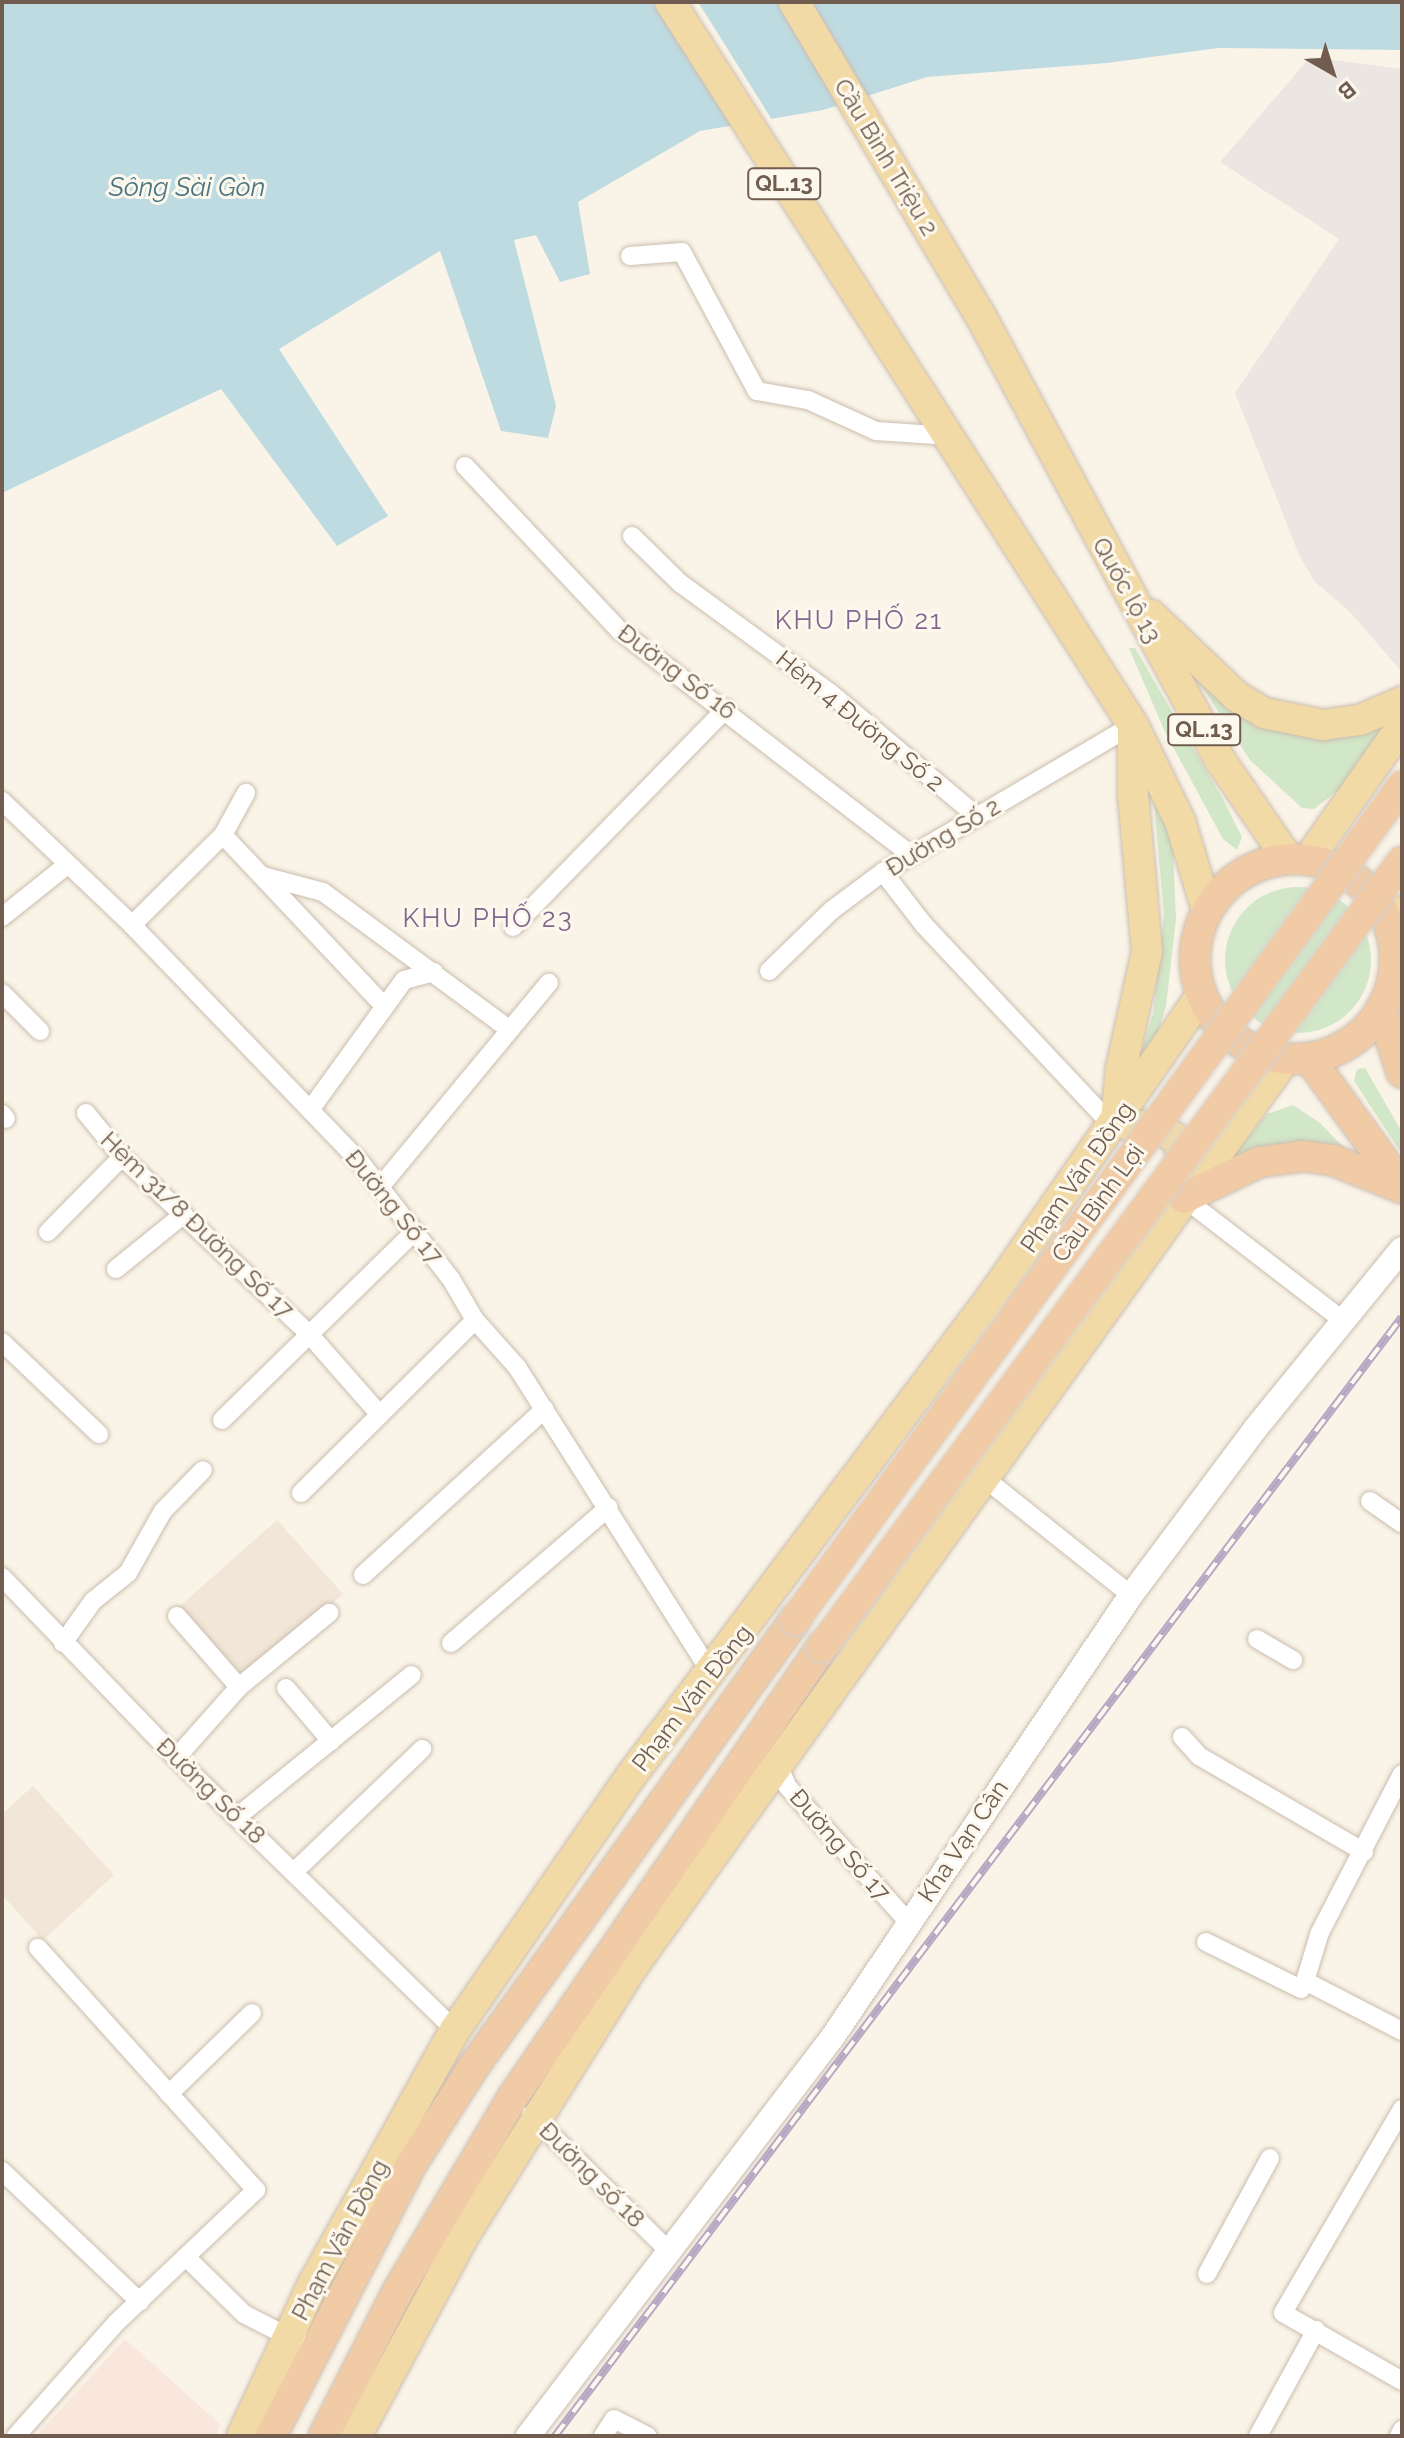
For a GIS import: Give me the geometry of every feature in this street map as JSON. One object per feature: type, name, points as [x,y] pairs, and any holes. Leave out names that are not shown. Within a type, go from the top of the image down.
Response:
[{"type":"highway","name":"Cầu Bình Lợi","points":[[795,1620],[1402,786]]},
{"type":"highway","points":[[1298,860],[1358,881],[1396,919],[1392,983],[1381,1009],[1351,1041],[1297,1058],[1253,1050],[1226,1032],[1201,996],[1195,961],[1207,910],[1228,885],[1247,873],[1298,860]]},
{"type":"highway","name":"Cầu Bình Lợi","points":[[758,1736],[1402,861]]},
{"type":"highway","points":[[1381,1009],[1402,1073]]},
{"type":"highway","points":[[1297,1058],[1402,1187]]},
{"type":"highway","points":[[1184,1198],[1220,1176],[1259,1162],[1303,1156],[1333,1160],[1402,1187]]},
{"type":"highway","name":"Phạm Văn Đồng","points":[[271,2436],[302,2343],[466,2078],[795,1620]]},
{"type":"highway","points":[[324,2436],[398,2291],[513,2097],[758,1736]]},
{"type":"main road","name":"QL.13","points":[[670,2],[904,362]]},
{"type":"main road","name":"QL.13","points":[[686,2],[904,362],[1133,725],[1180,821],[1207,910]]},
{"type":"main road","name":"Cầu Bình Triệu 2","points":[[794,2],[979,313]]},
{"type":"main road","name":"Quốc lộ 13","points":[[979,313],[1220,760],[1298,860]]},
{"type":"main road","points":[[1130,595],[1236,696],[1264,713],[1323,725],[1360,720],[1402,702]]},
{"type":"main road","points":[[1133,725],[1133,796],[1147,952],[1121,1069],[1115,1124],[1146,1124],[1178,1140],[1187,1164],[1184,1198]]},
{"type":"main road","points":[[1298,860],[1402,726]]},
{"type":"main road","name":"Phạm Văn Đồng","points":[[242,2436],[302,2343],[313,2284],[455,2030],[631,1776],[827,1522],[1115,1124],[1201,996]]},
{"type":"main road","points":[[366,2431],[534,2118],[633,1966],[1184,1198],[1297,1058]]},
{"type":"main road","points":[[711,1673],[730,1707]]},
{"type":"main road","points":[[758,1736],[777,1762]]},
{"type":"street","points":[[630,256],[682,252],[757,391],[808,400],[876,431],[950,436]]},
{"type":"street","name":"Đường Số 16","points":[[465,466],[619,630],[726,709],[911,855]]},
{"type":"street","name":"Hẻm 4 Đường Số 2","points":[[632,536],[680,583],[829,692],[977,816]]},
{"type":"street","points":[[513,927],[726,709]]},
{"type":"street","name":"Đường Số 2","points":[[769,971],[832,910],[883,872],[1133,725]]},
{"type":"street","points":[[132,925],[223,835],[246,793]]},
{"type":"street","name":"Đường Số 17","points":[[2,801],[132,925],[380,1187],[415,1231],[475,1320],[517,1367],[609,1507],[711,1673]]},
{"type":"street","points":[[223,835],[383,1005]]},
{"type":"street","points":[[2,917],[67,865]]},
{"type":"street","points":[[883,872],[924,925],[1115,1124]]},
{"type":"street","points":[[263,876],[323,892],[510,1030]]},
{"type":"street","points":[[310,1110],[404,980],[434,972]]},
{"type":"street","points":[[380,1187],[549,983]]},
{"type":"street","points":[[2,993],[40,1031]]},
{"type":"street","name":"Hẻm 31/8 Đường Số 17","points":[[86,1113],[122,1157],[310,1335],[380,1415]]},
{"type":"street","points":[[48,1232],[122,1157]]},
{"type":"street","points":[[1184,1198],[1341,1319]]},
{"type":"street","points":[[116,1269],[184,1214]]},
{"type":"street","points":[[222,1420],[415,1231]]},
{"type":"street","name":"Kha Vạn Cân","points":[[528,2436],[671,2253],[832,2038],[1131,1595],[1341,1319],[1402,1249]]},
{"type":"street","points":[[301,1493],[475,1320]]},
{"type":"street","points":[[2,1342],[99,1434]]},
{"type":"street","points":[[363,1575],[545,1409]]},
{"type":"street","points":[[63,1643],[93,1601],[128,1573],[163,1511],[203,1470]]},
{"type":"street","points":[[983,1477],[1131,1595]]},
{"type":"street","points":[[1370,1501],[1402,1523]]},
{"type":"street","points":[[451,1643],[609,1507]]},
{"type":"street","name":"Đường Số 18","points":[[2,1577],[176,1758],[296,1870],[422,2003],[455,2030]]},
{"type":"street","points":[[176,1758],[239,1687],[329,1613]]},
{"type":"street","points":[[177,1616],[239,1687]]},
{"type":"street","points":[[1257,1639],[1293,1660]]},
{"type":"street","points":[[237,1817],[412,1675]]},
{"type":"street","points":[[286,1688],[331,1741]]},
{"type":"street","points":[[1182,1737],[1199,1756],[1364,1852]]},
{"type":"street","points":[[296,1870],[422,1749]]},
{"type":"street","name":"Đường Số 17","points":[[777,1762],[787,1786],[909,1923]]},
{"type":"street","points":[[1303,1985],[1320,1932],[1402,1774]]},
{"type":"street","points":[[1206,1942],[1402,2031]]},
{"type":"street","points":[[16,2436],[140,2302],[188,2259],[256,2190],[38,1948]]},
{"type":"street","points":[[169,2094],[252,2013]]},
{"type":"street","name":"Đường số 18","points":[[513,2097],[671,2253]]},
{"type":"street","points":[[1402,2109],[1283,2313],[1402,2381]]},
{"type":"street","points":[[1207,2274],[1270,2158]]},
{"type":"street","points":[[2,2171],[140,2302]]},
{"type":"street","points":[[188,2259],[244,2314],[302,2343]]},
{"type":"street","points":[[1258,2436],[1316,2330]]},
{"type":"street","points":[[603,2436],[614,2419],[648,2436]]},
{"type":"street","points":[[1399,2436],[1402,2430]]},
{"type":"shaded area","points":[[1310,57],[1402,69],[1401,671],[1350,612],[1315,582],[1299,555],[1235,393],[1339,239],[1220,162]]},
{"type":"shaded area","points":[[277,1520],[343,1594],[246,1680],[180,1606]]},
{"type":"shaded area","points":[[33,1786],[114,1875],[43,1940],[2,1895],[2,1814]]},
{"type":"shaded area","points":[[125,2339],[220,2424],[216,2436],[36,2436]]},
{"type":"green space","points":[[1129,648],[1135,648],[1224,801],[1242,837],[1237,850],[1223,839],[1165,732]]},
{"type":"green space","points":[[1187,664],[1240,709],[1388,719],[1341,788],[1314,809],[1302,808],[1250,760]]},
{"type":"green space","points":[[1153,792],[1159,796],[1173,849],[1176,919],[1166,1006],[1156,1039],[1138,1061],[1153,1014],[1164,914]]},
{"type":"green space","points":[[1298,887],[1326,893],[1350,908],[1365,932],[1371,960],[1365,988],[1350,1012],[1326,1027],[1298,1033],[1270,1027],[1246,1012],[1231,988],[1225,960],[1231,932],[1246,908],[1270,893]]},
{"type":"green space","points":[[1365,1068],[1402,1132],[1402,1154],[1354,1081],[1357,1069]]},
{"type":"green space","points":[[1293,1105],[1320,1123],[1349,1153],[1226,1165],[1267,1114]]},
{"type":"water","name":"Sông Sài Gòn","points":[[2,2],[1402,2],[1402,50],[1218,48],[1107,63],[927,77],[823,110],[700,131],[578,202],[590,274],[560,282],[536,235],[514,240],[556,406],[548,438],[501,431],[440,251],[279,349],[388,516],[337,546],[221,389],[2,493]]},
{"type":"pier","points":[[664,2],[698,2],[774,123],[743,128]]},
{"type":"railway","points":[[555,2436],[1402,1317]]},
{"type":"district","name":"KHU PHỐ 21","points":[[859,621]]},
{"type":"district","name":"KHU PHỐ 23","points":[[488,919]]}]
